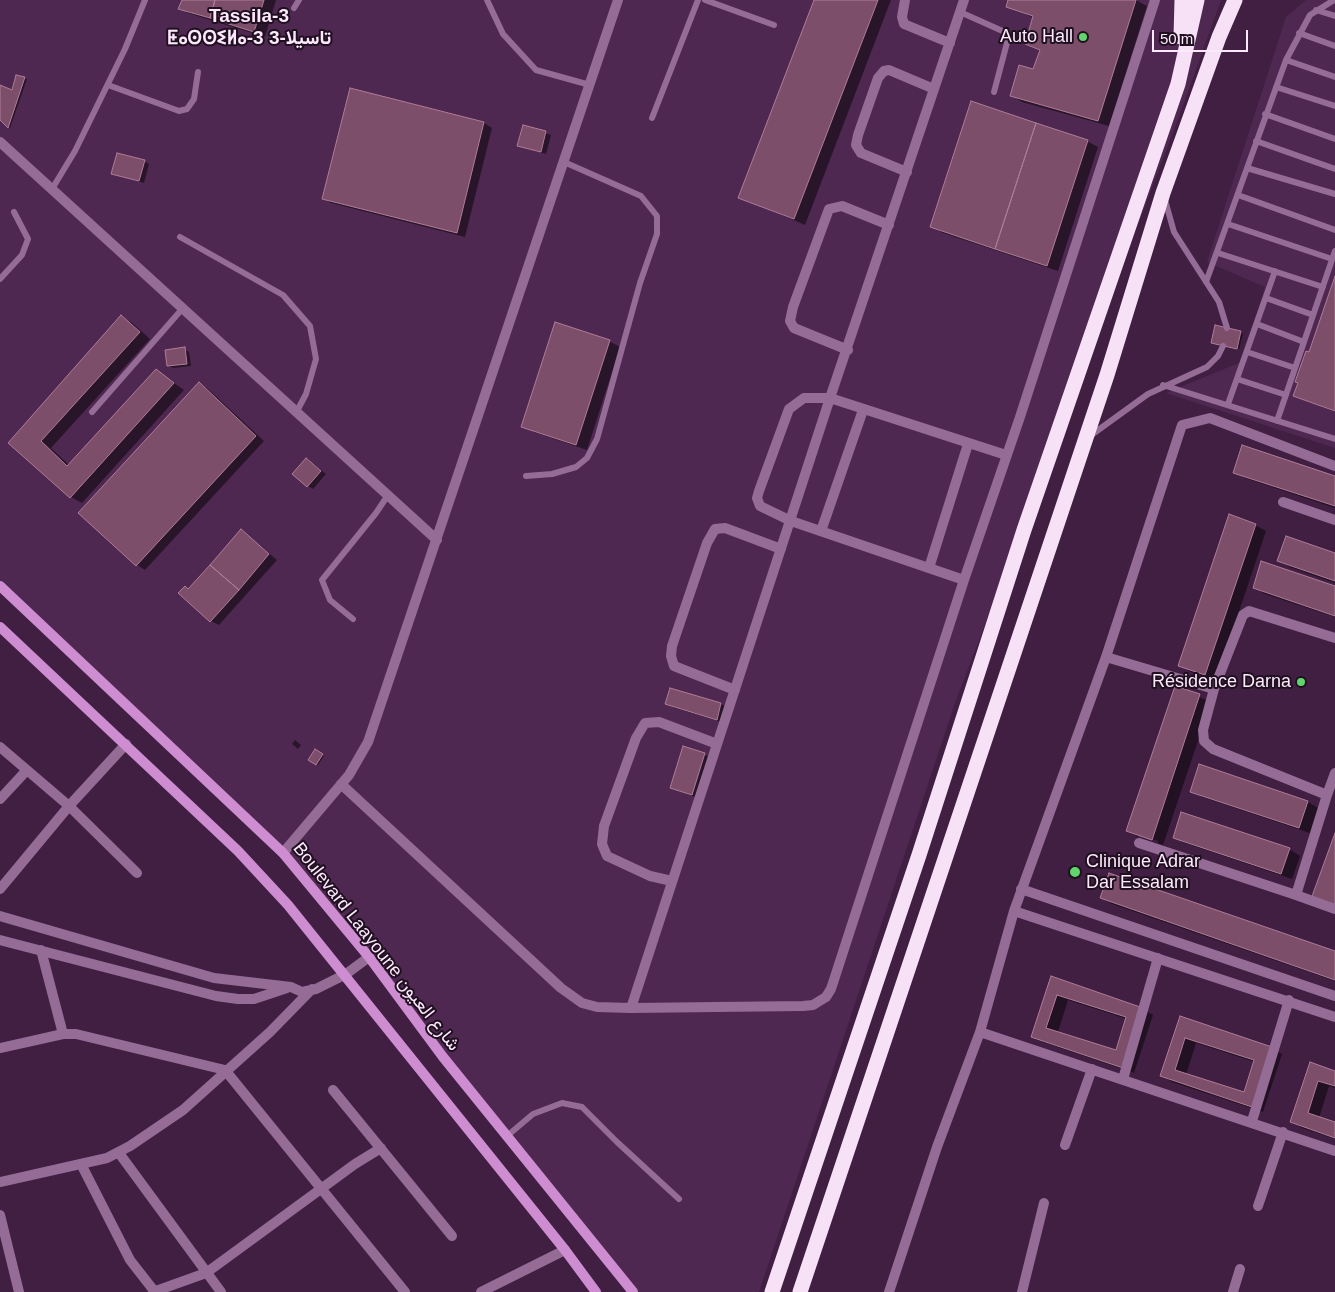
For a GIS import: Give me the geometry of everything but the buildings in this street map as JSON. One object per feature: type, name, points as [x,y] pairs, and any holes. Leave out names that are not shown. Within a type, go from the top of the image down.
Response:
[{"type":"highway","points":[[1178,84],[1182,0]]},
{"type":"highway","points":[[772,1292],[919,856],[1024,530],[1178,84],[1197,0]]},
{"type":"highway","points":[[800,1292],[864,1107],[1136,285],[1163,193],[1219,37],[1235,0]]},
{"type":"street","points":[[283,853],[356,765],[368,742],[618,0]]},
{"type":"street","points":[[905,0],[902,17],[904,24],[950,43]]},
{"type":"street","points":[[631,1008],[830,398],[848,350],[964,0]]},
{"type":"street","points":[[341,784],[574,998],[588,1006],[631,1008],[803,1006],[813,1005],[826,997],[831,989],[964,580],[1020,417],[1155,0]]},
{"type":"street","points":[[906,172],[861,153],[856,145],[858,136],[878,78],[884,71],[889,70],[934,89]]},
{"type":"street","points":[[0,142],[437,540]]},
{"type":"street","points":[[848,350],[794,328],[790,321],[793,307],[829,209],[842,206],[889,225]]},
{"type":"street","points":[[964,580],[790,521],[760,506],[757,498],[759,491],[789,408],[804,398],[830,398],[1006,455]]},
{"type":"street","points":[[821,531],[863,410]]},
{"type":"street","points":[[890,1292],[937,1147],[980,1032],[1021,889],[1106,656],[1182,425],[1210,418],[1335,466]]},
{"type":"street","points":[[929,568],[968,444]]},
{"type":"street","points":[[1283,502],[1335,520]]},
{"type":"street","points":[[735,690],[674,666],[671,656],[672,646],[707,543],[715,528],[725,528],[781,549]]},
{"type":"street","name":"Boulevard Laayoune شارع العيون","points":[[0,586],[283,853],[369,957],[443,1057],[633,1292]]},
{"type":"street","points":[[1327,795],[1207,745],[1203,730],[1214,689],[1243,615],[1249,611],[1335,638]]},
{"type":"street","points":[[0,627],[244,857],[288,905],[346,974],[565,1250],[596,1292]]},
{"type":"street","points":[[1106,656],[1214,689]]},
{"type":"street","points":[[672,881],[650,876],[607,856],[602,844],[604,826],[636,738],[645,723],[659,722],[717,744]]},
{"type":"street","points":[[0,888],[69,806],[126,744]]},
{"type":"street","points":[[0,747],[69,806],[137,873]]},
{"type":"street","points":[[0,799],[26,771]]},
{"type":"street","points":[[1296,895],[1335,773]]},
{"type":"street","points":[[1139,843],[1335,909]]},
{"type":"street","points":[[1021,889],[1335,996]]},
{"type":"street","points":[[1014,910],[1289,1000],[1335,1017]]},
{"type":"street","points":[[0,916],[214,978],[291,987],[302,992],[312,990],[346,974],[369,957]]},
{"type":"street","points":[[0,940],[176,987],[238,999],[254,999],[291,987]]},
{"type":"street","points":[[42,950],[63,1034]]},
{"type":"street","points":[[1123,1079],[1158,958]]},
{"type":"street","points":[[0,1182],[81,1164],[119,1153],[183,1110],[225,1070],[270,1032],[312,990]]},
{"type":"street","points":[[1252,1121],[1289,1000]]},
{"type":"street","points":[[980,1032],[1252,1121],[1335,1151]]},
{"type":"street","points":[[0,1048],[63,1034],[76,1034],[225,1070],[323,1188],[405,1292]]},
{"type":"street","points":[[1065,1145],[1092,1069]]},
{"type":"street","points":[[333,1090],[452,1236]]},
{"type":"street","points":[[1258,1206],[1282,1132]]},
{"type":"street","points":[[81,1164],[130,1260],[154,1292],[206,1273],[381,1148]]},
{"type":"street","points":[[119,1153],[221,1292]]},
{"type":"street","points":[[1022,1292],[1044,1203]]},
{"type":"street","points":[[0,1215],[19,1292]]},
{"type":"street","points":[[481,1292],[565,1250]]},
{"type":"street","points":[[1233,1292],[1240,1269]]},
{"type":"lane","points":[[52,189],[75,151],[108,85],[126,48],[145,0]]},
{"type":"lane","points":[[294,8],[299,0]]},
{"type":"lane","points":[[487,0],[503,34],[536,70],[590,85]]},
{"type":"lane","points":[[652,118],[698,0]]},
{"type":"lane","points":[[705,0],[774,26]]},
{"type":"lane","points":[[1206,282],[1286,60],[1305,22],[1316,10],[1334,0]]},
{"type":"lane","points":[[1316,10],[1335,16]]},
{"type":"lane","points":[[960,12],[1007,32],[1008,39],[994,92]]},
{"type":"lane","points":[[1299,33],[1335,46]]},
{"type":"lane","points":[[1286,60],[1335,78]]},
{"type":"lane","points":[[108,85],[179,111],[187,109],[194,99],[198,72]]},
{"type":"lane","points":[[1276,87],[1335,106]]},
{"type":"lane","points":[[1265,114],[1335,139]]},
{"type":"lane","points":[[1256,141],[1335,169]]},
{"type":"lane","points":[[526,476],[552,474],[576,467],[587,458],[597,439],[640,283],[657,234],[657,216],[642,196],[564,162]]},
{"type":"lane","points":[[1247,168],[1335,194]]},
{"type":"lane","points":[[1163,193],[1174,232],[1219,302],[1227,328]]},
{"type":"lane","points":[[1238,195],[1335,230]]},
{"type":"lane","points":[[0,279],[22,255],[28,239],[14,212]]},
{"type":"lane","points":[[1228,224],[1332,259]]},
{"type":"lane","points":[[180,237],[283,295],[310,326],[316,359],[306,394],[297,412]]},
{"type":"lane","points":[[1277,421],[1335,251]]},
{"type":"lane","points":[[1218,253],[1323,287]]},
{"type":"lane","points":[[1228,404],[1275,271]]},
{"type":"lane","points":[[1266,298],[1313,315]]},
{"type":"lane","points":[[92,412],[184,308]]},
{"type":"lane","points":[[1257,324],[1304,342]]},
{"type":"lane","points":[[1084,439],[1163,385],[1207,367],[1218,356],[1223,346]]},
{"type":"lane","points":[[1247,352],[1295,368]]},
{"type":"lane","points":[[1237,379],[1286,395]]},
{"type":"lane","points":[[1163,385],[1228,404],[1335,440]]},
{"type":"lane","points":[[353,619],[330,600],[322,580],[376,513],[388,494]]},
{"type":"lane","points":[[507,1136],[533,1114],[562,1103],[582,1107],[616,1142],[679,1199]]},
{"type":"shaded area","points":[[0,0],[1221,0],[1179,117],[955,703],[759,1292],[633,1292],[276,847],[0,592]]},
{"type":"shaded area","points":[[1306,0],[1335,0],[1335,448],[1166,393],[1241,362],[1265,287],[1207,262],[1286,17]]},
{"type":"place","name":"Auto Hall","points":[[1083,37]]},
{"type":"place","name":"Résidence Darna","points":[[1301,682]]},
{"type":"place","name":"Clinique Adrar Dar Essalam","points":[[1075,872]]},
{"type":"district","name":"Tassila-3 ⵟⴰⵙⵙⵉⵍⴰ-3 3-تاسيلا","points":[[249,28]]}]
